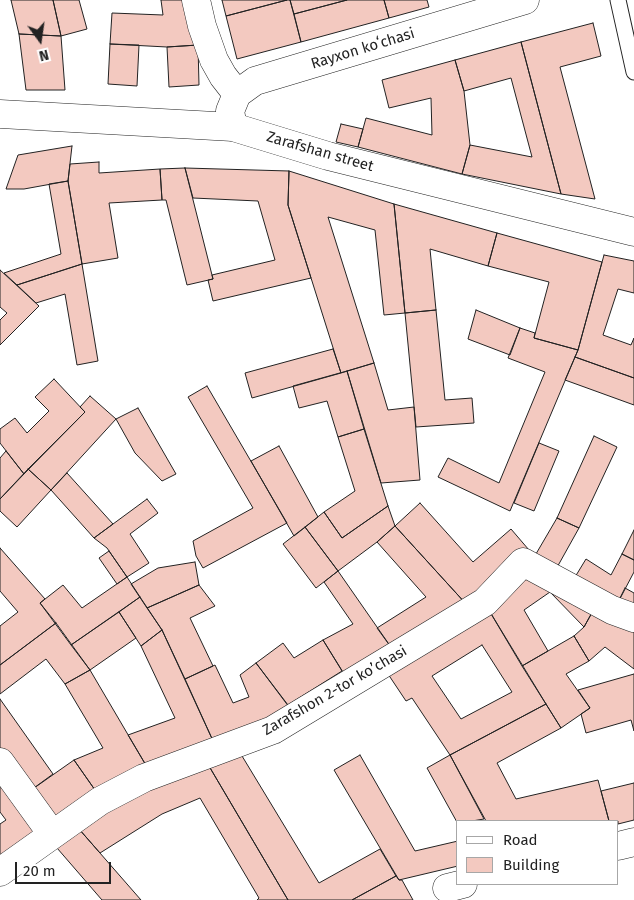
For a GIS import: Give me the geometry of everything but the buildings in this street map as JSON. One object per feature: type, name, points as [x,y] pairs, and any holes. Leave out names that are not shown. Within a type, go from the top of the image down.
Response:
[{"type":"street","points":[[196,0],[202,26],[214,60],[223,76],[237,94],[230,111],[233,127]]},
{"type":"street","name":"Rayxon koʻchasi","points":[[237,94],[256,81],[525,0]]},
{"type":"street","name":"Zarafshan street","points":[[0,114],[233,127],[328,156],[634,232]]},
{"type":"street","name":"Zarafshon 2-tor koʼchasi","points":[[0,872],[100,801],[144,778],[273,730],[486,602],[523,562],[612,610],[634,618]]},
{"type":"street","points":[[0,762],[52,834]]},
{"type":"street","points":[[619,846],[634,842]]},
{"type":"lane","points":[[618,0],[634,72]]}]
